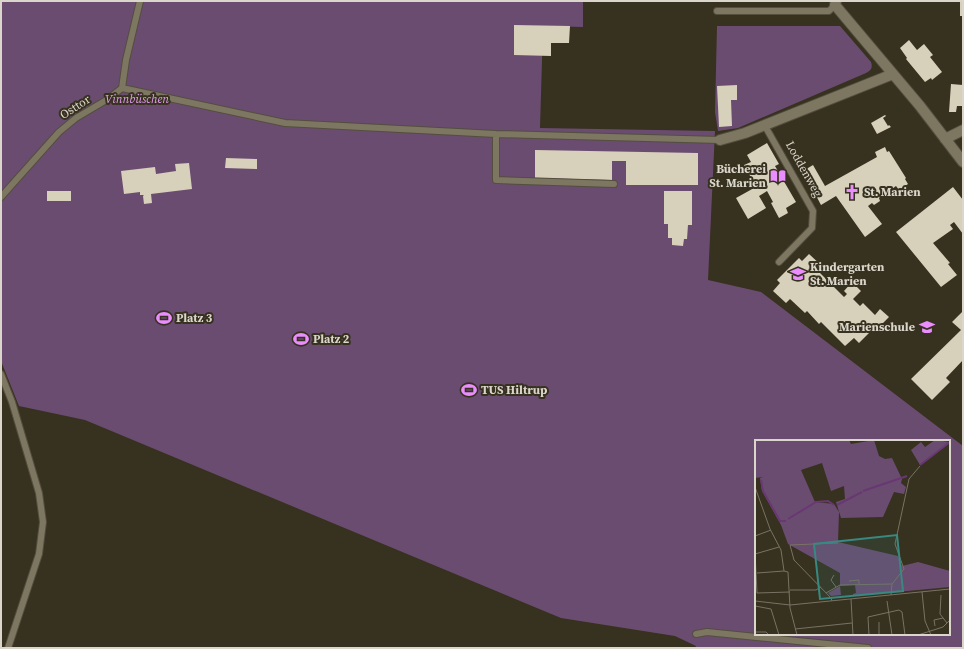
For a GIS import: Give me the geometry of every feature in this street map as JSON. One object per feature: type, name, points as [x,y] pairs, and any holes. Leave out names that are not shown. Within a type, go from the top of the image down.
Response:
[{"type":"street","points":[[836,3],[920,106],[963,162]]},
{"type":"street","points":[[720,140],[765,126],[894,74]]},
{"type":"street","points":[[945,139],[963,130]]},
{"type":"lane","points":[[140,1],[126,60],[122,88],[285,123],[496,134],[720,140]]},
{"type":"lane","points":[[717,10],[829,11],[836,3]]},
{"type":"lane","name":"Osttor","points":[[1,197],[58,132],[76,118],[108,100],[122,88]]},
{"type":"lane","name":"Loddenweg","points":[[765,126],[813,211],[812,228],[779,262]]},
{"type":"lane","points":[[496,134],[496,180],[614,184]]},
{"type":"lane","points":[[1,374],[12,402],[39,493],[43,522],[39,554],[8,648]]},
{"type":"lane","points":[[696,634],[707,632],[868,648]]},
{"type":"green space","name":"TUS Hiltrup","points":[[1,1],[583,1],[583,27],[543,26],[540,128],[715,131],[708,280],[761,292],[963,446],[963,648],[695,648],[696,646],[675,636],[561,618],[85,420],[19,406],[1,361]]},
{"type":"green space","points":[[717,26],[840,26],[871,62],[872,67],[866,73],[738,128],[718,131],[715,112]]},
{"type":"building","points":[[960,1],[963,1],[963,16],[960,16]]},
{"type":"building","points":[[514,25],[570,26],[569,43],[551,43],[551,56],[514,55]]},
{"type":"building","points":[[909,40],[917,50],[924,44],[933,55],[930,57],[942,72],[932,80],[931,78],[925,82],[906,59],[907,58],[900,48]]},
{"type":"building","points":[[951,84],[963,85],[963,106],[957,106],[956,112],[949,112]]},
{"type":"building","points":[[737,85],[737,100],[731,100],[732,126],[719,127],[717,86]]},
{"type":"building","points":[[885,115],[886,116],[883,118],[888,126],[889,125],[891,127],[877,134],[871,123]]},
{"type":"building","points":[[767,143],[779,164],[775,166],[796,202],[786,208],[788,213],[779,218],[771,203],[773,202],[767,191],[759,196],[766,208],[748,219],[736,198],[764,184],[761,179],[754,183],[744,165],[751,162],[747,155]]},
{"type":"building","name":"St. Marien","points":[[885,147],[906,178],[905,179],[908,184],[899,190],[896,186],[889,191],[890,193],[885,197],[883,195],[879,198],[880,201],[874,205],[872,203],[868,206],[882,224],[865,237],[836,196],[821,205],[803,171],[813,165],[825,186],[877,157],[875,152]]},
{"type":"building","points":[[535,150],[698,153],[698,185],[626,185],[626,161],[612,161],[612,180],[535,178]]},
{"type":"building","points":[[226,158],[257,159],[257,169],[225,168]]},
{"type":"building","points":[[189,163],[192,189],[151,194],[152,203],[144,204],[144,195],[140,195],[140,192],[124,194],[121,171],[155,167],[156,174],[176,171],[175,164]]},
{"type":"building","points":[[953,187],[963,200],[963,234],[954,222],[950,225],[953,229],[933,243],[950,263],[948,264],[957,275],[941,287],[896,232]]},
{"type":"building","points":[[47,191],[71,191],[71,201],[47,201]]},
{"type":"building","points":[[664,191],[692,191],[692,225],[688,225],[687,239],[684,239],[683,246],[672,245],[672,238],[668,238],[668,224],[664,224]]},
{"type":"building","points":[[809,254],[822,266],[818,271],[844,297],[847,294],[844,291],[852,282],[861,291],[853,299],[860,306],[863,303],[875,315],[880,309],[889,317],[880,326],[878,324],[859,343],[854,338],[845,346],[821,322],[819,324],[807,311],[805,313],[790,299],[786,303],[773,291],[780,283],[777,280],[799,258],[802,261]]},
{"type":"building","points":[[963,311],[963,360],[946,378],[950,382],[932,400],[911,379],[961,330],[952,322]]},
{"type":"place","name":"Bücherei St. Marien","points":[[778,176]]},
{"type":"place","name":"St. Marien","points":[[852,192]]},
{"type":"place","name":"Kindergarten St. Marien","points":[[798,274]]},
{"type":"place","name":"Platz 3","points":[[164,318]]},
{"type":"place","name":"Marienschule","points":[[927,327]]},
{"type":"place","name":"Platz 2","points":[[301,339]]},
{"type":"place","name":"TUS Hiltrup","points":[[469,390]]},
{"type":"park label","name":"Vinnbüschen","points":[[137,99]]}]
